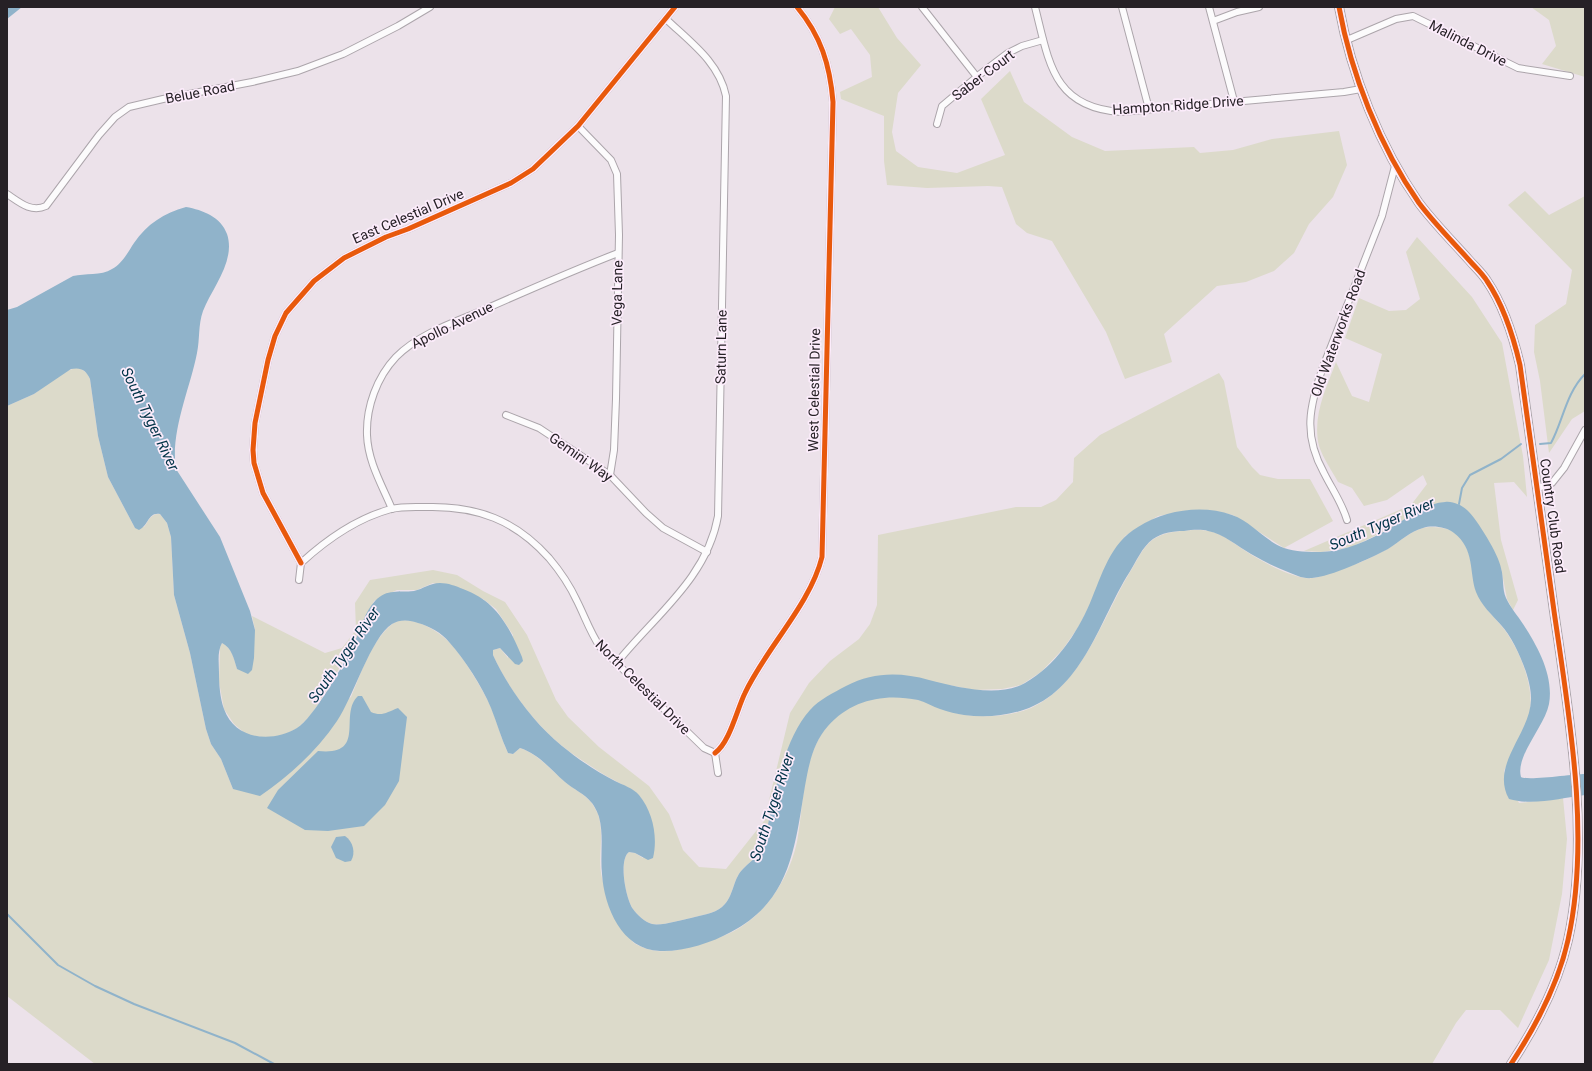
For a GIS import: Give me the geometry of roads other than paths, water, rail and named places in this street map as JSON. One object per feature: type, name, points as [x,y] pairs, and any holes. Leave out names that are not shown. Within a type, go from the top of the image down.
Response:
[{"type":"street","name":"Belue Road","points":[[7,194],[31,208],[39,209],[46,206],[52,200],[89,146],[109,123],[129,107],[252,82],[298,70],[343,54],[398,26],[430,7]]},
{"type":"street","name":"East Celestial Drive","points":[[301,563],[263,493],[254,463],[255,423],[268,360],[275,336],[286,314],[314,281],[344,258],[386,237],[408,229],[511,184],[543,161],[578,126],[639,49],[675,7]]},
{"type":"street","name":"West Celestial Drive","points":[[715,753],[724,744],[753,678],[810,586],[822,557],[833,102],[830,72],[825,56],[811,26],[797,7]]},
{"type":"street","points":[[922,7],[977,77]]},
{"type":"street","name":"Hampton Ridge Drive","points":[[1035,7],[1049,63],[1056,78],[1067,92],[1082,103],[1106,111],[1121,112],[1344,92],[1361,88]]},
{"type":"street","points":[[1122,7],[1148,109]]},
{"type":"street","points":[[1209,7],[1234,101]]},
{"type":"street","points":[[1213,21],[1237,12],[1259,7]]},
{"type":"street","name":"Country Club Road","points":[[1339,7],[1361,88],[1395,166],[1419,203],[1436,225],[1486,279],[1500,303],[1514,337],[1520,365],[1566,700],[1578,825],[1576,883],[1568,942],[1542,1012],[1511,1064]]},
{"type":"street","name":"Malinda Drive","points":[[1347,40],[1396,19],[1413,16],[1518,68],[1570,76]]},
{"type":"street","name":"Saturn Lane","points":[[616,664],[643,632],[682,591],[700,566],[714,535],[718,516],[726,96],[722,79],[713,65],[666,19]]},
{"type":"street","name":"Saber Court","points":[[937,124],[942,106],[977,77],[1008,53],[1022,46],[1043,40]]},
{"type":"street","name":"Vega Lane","points":[[578,126],[611,160],[615,167],[618,199],[615,436],[610,474]]},
{"type":"street","name":"Old Waterworks Road","points":[[1347,520],[1340,500],[1323,472],[1314,452],[1309,432],[1310,416],[1314,394],[1323,367],[1386,204],[1395,166]]},
{"type":"street","name":"Apollo Avenue","points":[[392,509],[370,457],[367,433],[374,394],[379,382],[391,363],[411,344],[444,326],[576,269],[618,253]]},
{"type":"street","name":"Gemini Way","points":[[506,415],[539,428],[610,474],[646,513],[663,528],[707,552]]},
{"type":"street","points":[[1538,488],[1552,482],[1564,468],[1585,430]]},
{"type":"street","name":"North Celestial Drive","points":[[301,563],[337,535],[368,518],[392,509],[425,507],[460,508],[489,515],[513,527],[532,542],[556,567],[577,600],[590,632],[600,647],[704,748],[715,753]]},
{"type":"street","points":[[299,580],[301,563]]},
{"type":"street","points":[[715,753],[718,773]]},
{"type":"water","points":[[7,7],[22,7],[7,19]]},
{"type":"water","name":"South Tyger River","points":[[186,207],[205,212],[216,219],[224,228],[229,244],[226,264],[201,316],[197,353],[178,426],[175,455],[176,469],[220,537],[250,611],[255,630],[254,658],[252,670],[248,674],[237,669],[232,654],[225,645],[222,643],[220,646],[220,691],[224,709],[229,719],[245,733],[266,737],[287,733],[304,723],[320,702],[344,663],[371,605],[384,594],[414,591],[440,583],[455,586],[474,594],[493,608],[512,635],[523,661],[519,665],[515,664],[500,648],[493,650],[493,655],[506,680],[532,716],[552,737],[574,756],[601,774],[637,793],[648,809],[653,825],[655,842],[653,858],[648,860],[635,853],[629,852],[624,863],[624,880],[630,904],[639,916],[649,923],[666,924],[707,914],[719,909],[726,903],[739,874],[763,848],[774,794],[791,740],[810,710],[818,703],[856,681],[876,676],[897,675],[918,677],[952,686],[977,690],[1003,690],[1025,683],[1046,667],[1064,648],[1071,638],[1090,603],[1108,560],[1120,542],[1128,534],[1149,521],[1160,516],[1184,510],[1208,510],[1232,515],[1246,522],[1271,541],[1284,548],[1297,551],[1321,552],[1339,550],[1365,541],[1431,505],[1451,502],[1465,508],[1482,529],[1492,546],[1502,572],[1506,598],[1529,633],[1544,662],[1547,672],[1550,693],[1549,704],[1542,722],[1522,760],[1520,769],[1521,777],[1541,778],[1585,774],[1585,795],[1537,802],[1509,799],[1504,786],[1504,774],[1507,762],[1529,713],[1531,691],[1529,682],[1522,660],[1512,640],[1478,597],[1468,553],[1461,539],[1451,531],[1435,527],[1419,529],[1388,549],[1350,566],[1320,577],[1309,578],[1296,575],[1269,564],[1225,537],[1205,530],[1175,531],[1156,537],[1142,550],[1089,650],[1077,668],[1064,684],[1048,698],[1029,708],[1005,715],[972,716],[949,712],[918,700],[893,697],[881,698],[858,705],[837,717],[823,733],[812,754],[793,850],[787,870],[778,888],[766,905],[751,919],[731,932],[706,943],[678,950],[660,951],[647,949],[635,943],[625,935],[611,913],[604,887],[601,860],[602,838],[596,809],[586,796],[565,782],[533,754],[520,748],[513,754],[508,753],[491,708],[473,674],[443,636],[435,630],[422,624],[405,620],[395,622],[384,631],[370,654],[337,721],[321,743],[292,771],[260,796],[233,789],[221,759],[211,744],[206,729],[190,653],[174,595],[171,537],[167,523],[160,514],[156,514],[153,515],[139,530],[135,528],[108,477],[98,436],[90,379],[85,371],[78,368],[71,369],[34,394],[7,406],[7,310],[17,307],[73,276],[103,273],[116,267],[122,261],[139,236],[150,225],[170,212]]},
{"type":"water","points":[[358,696],[362,696],[371,712],[381,714],[398,708],[407,717],[399,781],[385,805],[364,826],[328,831],[305,830],[267,808],[278,790],[318,751],[333,751],[343,747],[347,741],[349,732],[350,713]]},
{"type":"water","points":[[345,836],[352,844],[353,858],[351,861],[345,862],[336,858],[331,847],[336,837]]},
{"type":"waterway","points":[[1540,444],[1551,443],[1569,398],[1585,374]]},
{"type":"waterway","points":[[1459,504],[1462,488],[1470,475],[1501,459],[1521,444]]},
{"type":"waterway","points":[[7,914],[58,965],[95,986],[134,1004],[235,1043],[274,1064]]}]
